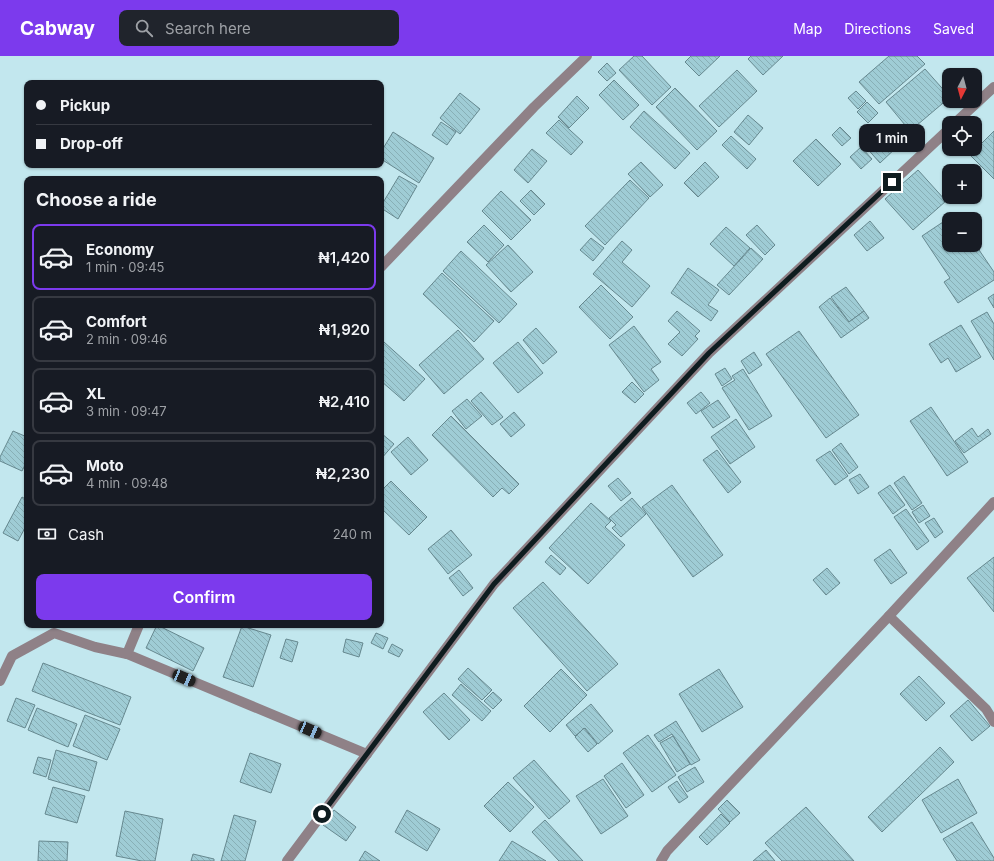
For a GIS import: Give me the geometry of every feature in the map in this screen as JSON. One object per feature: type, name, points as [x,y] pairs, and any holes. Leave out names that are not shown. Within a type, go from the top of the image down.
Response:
[{"type":"street","points":[[384,264],[534,108],[587,56]]},
{"type":"street","points":[[963,116],[994,87]]},
{"type":"street","points":[[287,861],[494,584],[709,353],[942,136]]},
{"type":"street","points":[[661,861],[667,851],[889,616],[994,502]]},
{"type":"street","points":[[889,616],[986,709],[994,722]]},
{"type":"street","points":[[127,654],[138,628]]},
{"type":"street","points":[[0,681],[12,656],[54,633],[95,647],[127,654],[367,754]]},
{"type":"building","points":[[634,56],[642,56],[671,87],[652,105],[619,70]]},
{"type":"building","points":[[691,56],[720,56],[699,76],[685,62]]},
{"type":"building","points":[[751,56],[783,56],[763,75],[748,59]]},
{"type":"building","points":[[889,56],[917,56],[925,64],[879,104],[859,82]]},
{"type":"building","points":[[607,63],[616,73],[607,81],[598,72]]},
{"type":"building","points":[[925,69],[942,88],[942,104],[910,131],[886,102]]},
{"type":"building","points":[[737,70],[757,91],[719,127],[699,106]]},
{"type":"building","points":[[614,80],[639,105],[623,120],[599,95]]},
{"type":"building","points":[[675,88],[717,131],[697,150],[656,107]]},
{"type":"building","points":[[856,91],[866,101],[858,109],[848,98]]},
{"type":"building","points":[[460,93],[480,109],[460,134],[440,118]]},
{"type":"building","points":[[577,96],[589,108],[569,128],[558,117]]},
{"type":"building","points":[[867,102],[878,113],[868,123],[857,112]]},
{"type":"building","points":[[644,111],[690,153],[675,169],[630,127]]},
{"type":"building","points":[[748,115],[763,128],[749,145],[734,132]]},
{"type":"building","points":[[559,120],[583,142],[571,155],[546,133]]},
{"type":"building","points":[[441,122],[456,132],[447,145],[432,135]]},
{"type":"building","points":[[840,127],[851,138],[842,146],[832,135]]},
{"type":"building","points":[[883,129],[899,145],[880,163],[865,146]]},
{"type":"building","points":[[994,131],[994,179],[982,167],[982,164],[979,164],[971,156],[982,156],[982,143]]},
{"type":"building","points":[[393,132],[434,158],[419,183],[384,161],[384,147]]},
{"type":"building","points":[[731,136],[756,159],[747,169],[722,145]]},
{"type":"building","points":[[816,139],[841,164],[818,186],[793,161]]},
{"type":"building","points":[[861,147],[872,159],[861,169],[850,157]]},
{"type":"building","points":[[532,149],[547,161],[528,183],[514,170]]},
{"type":"building","points":[[641,162],[663,185],[650,197],[628,174]]},
{"type":"building","points":[[705,162],[719,177],[698,197],[684,183]]},
{"type":"building","points":[[918,170],[942,197],[943,204],[913,230],[885,199]]},
{"type":"building","points":[[399,176],[417,186],[398,219],[384,210],[384,201]]},
{"type":"building","points":[[630,180],[649,198],[605,245],[585,226]]},
{"type":"building","points":[[531,190],[545,204],[534,215],[520,201]]},
{"type":"building","points":[[501,191],[531,220],[511,240],[482,211]]},
{"type":"building","points":[[870,221],[884,238],[867,251],[854,235]]},
{"type":"building","points":[[942,223],[942,252],[980,252],[994,272],[994,280],[958,303],[944,282],[950,278],[922,236]]},
{"type":"building","points":[[484,225],[504,245],[488,262],[467,242]]},
{"type":"building","points":[[757,225],[775,245],[765,255],[746,235]]},
{"type":"building","points":[[726,227],[750,248],[734,266],[710,244]]},
{"type":"building","points":[[591,238],[604,248],[593,261],[580,250]]},
{"type":"building","points":[[622,241],[632,250],[622,262],[650,286],[632,307],[593,274]]},
{"type":"building","points":[[508,245],[533,272],[511,292],[486,265]]},
{"type":"building","points":[[751,248],[763,259],[729,295],[717,285]]},
{"type":"building","points":[[461,251],[517,304],[499,323],[443,271]]},
{"type":"building","points":[[688,268],[719,290],[708,305],[718,311],[711,321],[671,293]]},
{"type":"building","points":[[442,273],[494,321],[474,342],[423,294]]},
{"type":"building","points":[[601,285],[633,317],[610,339],[579,307]]},
{"type":"building","points":[[846,287],[864,311],[849,322],[831,297]]},
{"type":"building","points":[[994,294],[994,308],[988,298]]},
{"type":"building","points":[[830,298],[849,322],[864,311],[869,318],[841,338],[819,307]]},
{"type":"building","points":[[677,311],[700,331],[695,336],[698,339],[682,356],[668,344],[680,332],[668,321]]},
{"type":"building","points":[[987,312],[994,324],[994,360],[971,321]]},
{"type":"building","points":[[961,325],[981,357],[956,372],[948,358],[941,363],[929,344]]},
{"type":"building","points":[[634,326],[661,362],[651,369],[659,380],[644,392],[609,345]]},
{"type":"building","points":[[536,328],[557,352],[543,364],[523,340]]},
{"type":"building","points":[[458,330],[484,359],[444,394],[419,365]]},
{"type":"building","points":[[799,331],[859,415],[826,438],[766,354]]},
{"type":"building","points":[[384,342],[425,379],[404,401],[384,384]]},
{"type":"building","points":[[518,342],[543,373],[518,393],[493,363]]},
{"type":"building","points":[[754,352],[762,365],[749,374],[741,361]]},
{"type":"building","points":[[725,368],[732,379],[722,386],[715,374]]},
{"type":"building","points":[[743,369],[772,416],[749,430],[722,388],[735,380],[732,376]]},
{"type":"building","points":[[632,382],[644,394],[635,403],[622,392]]},
{"type":"building","points":[[481,392],[503,417],[492,425],[471,401]]},
{"type":"building","points":[[701,392],[710,403],[696,414],[687,403]]},
{"type":"building","points":[[467,399],[482,416],[466,429],[452,411]]},
{"type":"building","points":[[718,400],[730,417],[713,428],[701,411]]},
{"type":"building","points":[[931,407],[968,462],[947,476],[910,421]]},
{"type":"building","points":[[514,412],[525,425],[511,437],[500,424]]},
{"type":"building","points":[[451,416],[519,484],[509,494],[502,488],[493,497],[432,435]]},
{"type":"building","points":[[736,419],[755,447],[730,464],[711,437]]},
{"type":"building","points":[[972,428],[978,437],[988,429],[991,434],[964,453],[955,441]]},
{"type":"building","points":[[13,431],[24,436],[24,467],[22,471],[0,461],[0,457]]},
{"type":"building","points":[[384,436],[394,444],[384,456]]},
{"type":"building","points":[[408,437],[428,460],[411,475],[391,452]]},
{"type":"building","points":[[841,443],[858,467],[849,474],[832,450]]},
{"type":"building","points":[[717,450],[741,482],[728,493],[703,460]]},
{"type":"building","points":[[830,451],[848,476],[835,485],[816,460]]},
{"type":"building","points":[[860,474],[869,487],[858,494],[849,480]]},
{"type":"building","points":[[904,476],[922,503],[912,510],[894,483]]},
{"type":"building","points":[[618,478],[631,493],[621,501],[608,486]]},
{"type":"building","points":[[391,481],[427,517],[409,535],[384,511],[384,488]]},
{"type":"building","points":[[672,485],[723,555],[693,577],[642,507]]},
{"type":"building","points":[[890,485],[905,505],[893,514],[878,493]]},
{"type":"building","points":[[22,497],[24,498],[24,530],[18,541],[3,533]]},
{"type":"building","points":[[632,498],[646,514],[621,537],[612,528],[616,525],[609,518]]},
{"type":"building","points":[[591,503],[611,521],[605,527],[625,545],[588,584],[549,548]]},
{"type":"building","points":[[923,505],[930,516],[919,523],[912,512]]},
{"type":"building","points":[[906,509],[929,541],[917,550],[894,517]]},
{"type":"building","points":[[934,518],[943,532],[935,538],[925,523]]},
{"type":"building","points":[[451,530],[472,555],[448,574],[428,549]]},
{"type":"building","points":[[890,549],[907,573],[891,584],[874,560]]},
{"type":"building","points":[[551,555],[566,568],[560,575],[545,562]]},
{"type":"building","points":[[994,557],[994,612],[967,578]]},
{"type":"building","points":[[827,568],[840,583],[826,595],[813,580]]},
{"type":"building","points":[[459,570],[473,588],[463,596],[449,578]]},
{"type":"building","points":[[543,582],[618,664],[587,691],[513,608]]},
{"type":"building","points":[[156,628],[163,628],[204,648],[193,671],[146,648]]},
{"type":"building","points":[[241,628],[248,628],[271,635],[253,687],[223,677]]},
{"type":"building","points":[[376,633],[388,638],[383,649],[371,643]]},
{"type":"building","points":[[286,639],[298,642],[292,662],[280,658]]},
{"type":"building","points":[[346,639],[363,643],[359,657],[343,652]]},
{"type":"building","points":[[392,644],[403,650],[399,657],[388,652]]},
{"type":"building","points":[[43,663],[131,697],[120,725],[32,691]]},
{"type":"building","points":[[468,668],[492,690],[482,700],[458,679]]},
{"type":"building","points":[[561,669],[587,695],[550,732],[524,706]]},
{"type":"building","points":[[719,669],[743,707],[702,732],[679,694]]},
{"type":"building","points":[[919,676],[945,703],[926,721],[900,694]]},
{"type":"building","points":[[461,684],[491,711],[482,721],[452,695]]},
{"type":"building","points":[[493,692],[502,700],[493,709],[484,701]]},
{"type":"building","points":[[444,693],[470,720],[449,740],[423,712]]},
{"type":"building","points":[[16,698],[35,705],[25,728],[7,721]]},
{"type":"building","points":[[968,700],[990,726],[972,741],[950,716]]},
{"type":"building","points":[[591,704],[613,731],[598,744],[585,728],[575,736],[566,725]]},
{"type":"building","points":[[37,708],[77,724],[68,747],[28,730]]},
{"type":"building","points":[[85,715],[120,729],[107,760],[73,746]]},
{"type":"building","points":[[676,721],[700,760],[691,765],[672,734],[659,742],[654,735]]},
{"type":"building","points":[[584,728],[597,744],[588,752],[575,737]]},
{"type":"building","points":[[648,735],[676,775],[652,792],[623,753]]},
{"type":"building","points":[[673,736],[690,764],[677,772],[660,743]]},
{"type":"building","points":[[940,747],[954,762],[882,832],[868,817]]},
{"type":"building","points":[[56,750],[97,762],[89,791],[48,779]]},
{"type":"building","points":[[250,753],[281,764],[271,793],[240,782]]},
{"type":"building","points":[[38,757],[51,760],[46,777],[33,773]]},
{"type":"building","points":[[534,760],[570,801],[549,819],[513,778]]},
{"type":"building","points":[[622,763],[644,795],[626,808],[604,776]]},
{"type":"building","points":[[695,767],[704,782],[687,792],[678,777]]},
{"type":"building","points":[[603,779],[628,816],[601,834],[576,796]]},
{"type":"building","points":[[958,779],[977,813],[941,833],[922,800]]},
{"type":"building","points":[[677,781],[688,797],[679,803],[668,787]]},
{"type":"building","points":[[508,782],[534,807],[510,832],[484,806]]},
{"type":"building","points":[[53,787],[85,796],[77,823],[45,814]]},
{"type":"building","points":[[727,800],[740,813],[730,822],[718,809]]},
{"type":"building","points":[[806,807],[854,861],[782,861],[765,843]]},
{"type":"building","points":[[334,810],[356,827],[346,841],[323,825]]},
{"type":"building","points":[[407,810],[440,829],[427,851],[395,832]]},
{"type":"building","points":[[125,811],[163,819],[155,861],[142,861],[116,856]]},
{"type":"building","points":[[721,814],[730,823],[707,845],[699,837]]},
{"type":"building","points":[[234,815],[256,821],[245,861],[221,861]]},
{"type":"building","points":[[545,820],[583,861],[559,861],[532,832]]},
{"type":"building","points":[[972,822],[994,858],[994,861],[957,861],[943,839]]},
{"type":"building","points":[[39,841],[68,842],[67,861],[38,861]]},
{"type":"building","points":[[512,841],[546,861],[499,861]]},
{"type":"building","points":[[766,850],[775,861],[753,861]]},
{"type":"building","points":[[365,851],[380,861],[359,861]]},
{"type":"building","points":[[193,854],[214,859],[214,861],[191,861]]},
{"type":"route","points":[[322,814],[494,584],[709,353],[892,182]]}]
